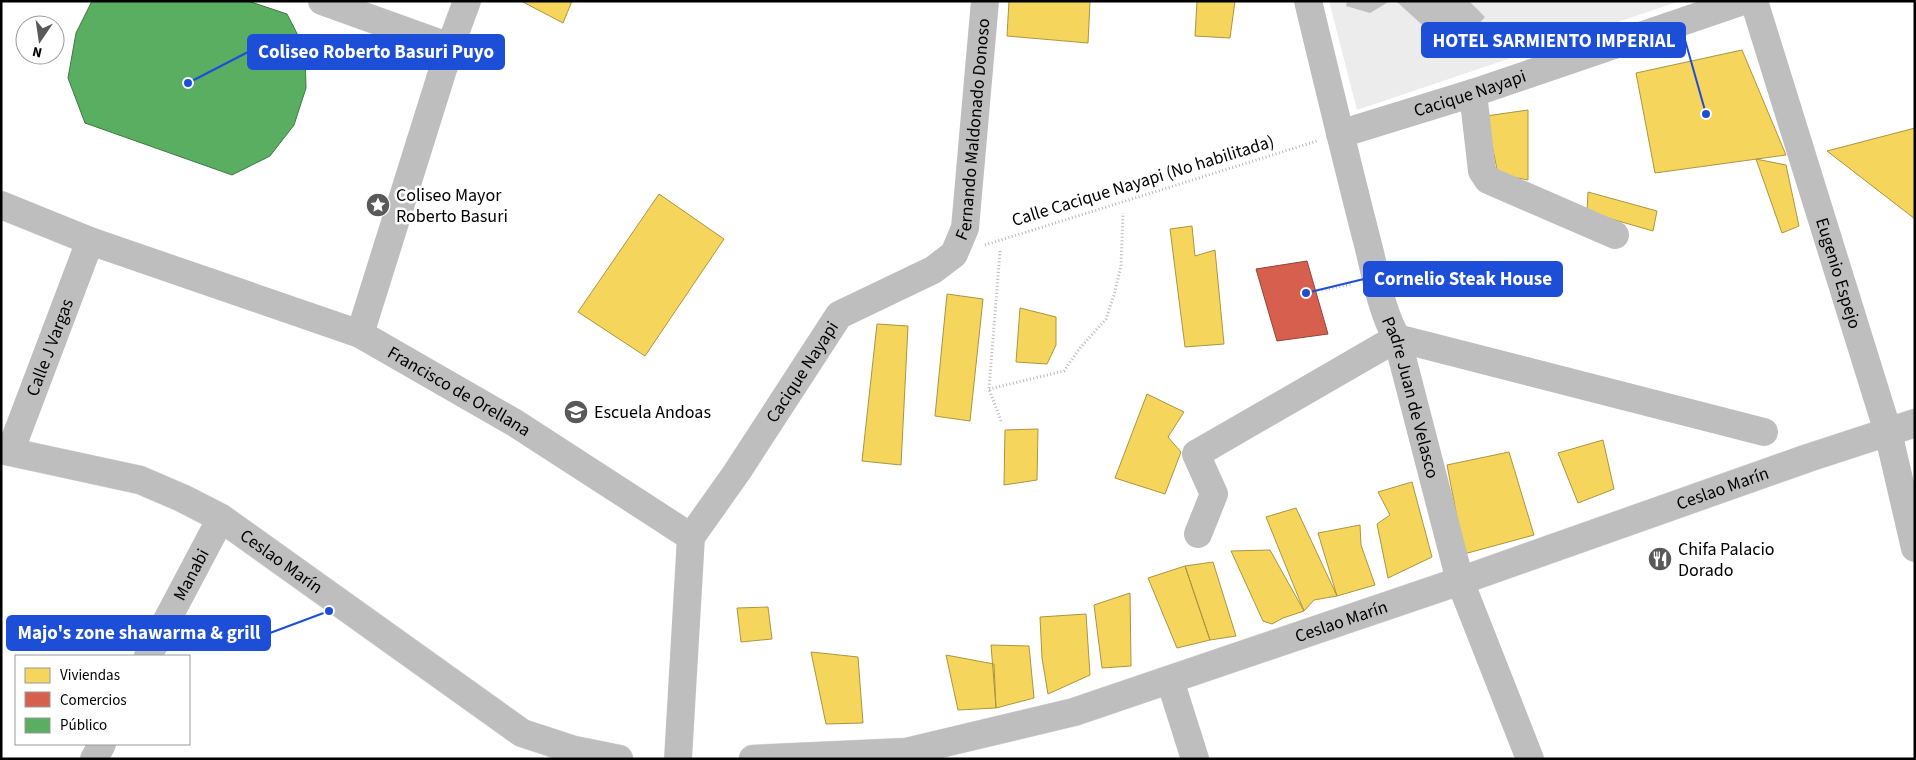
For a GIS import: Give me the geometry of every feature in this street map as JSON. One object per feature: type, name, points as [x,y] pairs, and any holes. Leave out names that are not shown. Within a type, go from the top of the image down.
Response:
[{"type":"street","points":[[322,1],[450,47]]},
{"type":"street","points":[[360,334],[450,47],[467,1]]},
{"type":"street","name":"Fernando Maldonado Donoso","points":[[954,254],[965,228],[985,1]]},
{"type":"street","name":"Padre Juan de Velasco","points":[[1308,1],[1340,134],[1390,325],[1397,338],[1460,580],[1530,759]]},
{"type":"street","name":"Cacique Nayapi","points":[[1340,134],[1473,93],[1743,1]]},
{"type":"street","name":"Eugenio Espejo","points":[[1754,1],[1888,432],[1915,548]]},
{"type":"street","points":[[1473,93],[1482,172],[1488,180],[1615,235]]},
{"type":"street","name":"Francisco de Orellana","points":[[1,205],[90,241],[360,334],[515,423],[691,537]]},
{"type":"street","name":"Calle J Vargas","points":[[6,451],[90,241]]},
{"type":"street","name":"Cacique Nayapi","points":[[691,537],[737,472],[838,315],[934,270],[954,254]]},
{"type":"street","points":[[1198,534],[1214,494],[1196,454],[1397,338],[1764,432]]},
{"type":"street","name":"Ceslao Marín","points":[[753,759],[906,755],[1074,712],[1782,467],[1915,423]]},
{"type":"street","name":"Ceslao Marín","points":[[6,451],[140,480],[182,498],[221,518],[522,733],[574,750],[619,759]]},
{"type":"street","name":"Manabi","points":[[149,655],[221,518]]},
{"type":"street","points":[[678,759],[691,537]]},
{"type":"street","points":[[1170,680],[1195,759]]},
{"type":"street","points":[[94,759],[101,745]]},
{"type":"path","name":"Calle Cacique Nayapi (No habilitada)","points":[[954,254],[1340,134]]},
{"type":"path","points":[[989,389],[1064,371],[1080,348],[1106,319],[1121,266],[1123,213]]},
{"type":"path","points":[[1000,251],[989,389],[1001,421]]},
{"type":"shaded area","points":[[1329,1],[1680,1],[1357,110]]},
{"type":"shaded area","points":[[1347,1],[1390,1],[1370,13],[1346,6]]},
{"type":"shaded area","points":[[1396,1],[1469,1],[1485,17],[1453,53]]},
{"type":"building: Viviendas","points":[[521,1],[572,1],[563,23]]},
{"type":"building: Viviendas","points":[[1009,1],[1090,1],[1088,43],[1007,36]]},
{"type":"building: Viviendas","points":[[1197,1],[1235,1],[1230,38],[1195,36]]},
{"type":"building: Viviendas","points":[[1742,50],[1786,155],[1655,173],[1636,73]]},
{"type":"building: Viviendas","points":[[1528,110],[1528,180],[1498,174],[1486,116]]},
{"type":"building: Viviendas","points":[[1915,128],[1915,219],[1827,151]]},
{"type":"building: Viviendas","points":[[1756,159],[1786,165],[1799,226],[1782,233]]},
{"type":"building: Viviendas","points":[[1588,192],[1657,211],[1653,231],[1587,212]]},
{"type":"building: Viviendas","points":[[659,194],[724,239],[645,356],[578,312]]},
{"type":"building: Viviendas","points":[[1192,226],[1195,256],[1215,250],[1224,344],[1185,347],[1170,229]]},
{"type":"building: Viviendas","points":[[947,294],[983,299],[970,421],[935,416]]},
{"type":"building: Viviendas","points":[[1020,308],[1056,317],[1056,345],[1047,364],[1016,362]]},
{"type":"building: Viviendas","points":[[877,324],[908,326],[901,465],[862,461]]},
{"type":"building: Viviendas","points":[[1147,394],[1184,412],[1168,437],[1181,452],[1165,494],[1115,478]]},
{"type":"building: Viviendas","points":[[1038,429],[1037,480],[1004,485],[1005,430]]},
{"type":"building: Viviendas","points":[[1603,440],[1614,489],[1578,503],[1558,453]]},
{"type":"building: Viviendas","points":[[1509,452],[1534,535],[1464,554],[1447,465]]},
{"type":"building: Viviendas","points":[[1412,482],[1432,557],[1388,578],[1377,524],[1390,515],[1378,492]]},
{"type":"building: Viviendas","points":[[1296,508],[1337,596],[1314,600],[1304,611],[1266,517]]},
{"type":"building: Viviendas","points":[[1360,525],[1361,545],[1375,585],[1337,596],[1318,533]]},
{"type":"building: Viviendas","points":[[1270,550],[1304,611],[1272,624],[1263,621],[1231,551]]},
{"type":"building: Viviendas","points":[[1213,562],[1236,636],[1210,640],[1185,566]]},
{"type":"building: Viviendas","points":[[1185,566],[1210,640],[1177,648],[1148,578]]},
{"type":"building: Viviendas","points":[[1130,593],[1131,666],[1102,668],[1094,605]]},
{"type":"building: Viviendas","points":[[768,607],[772,639],[741,642],[737,608]]},
{"type":"building: Viviendas","points":[[1086,614],[1090,675],[1048,694],[1042,658],[1040,617]]},
{"type":"building: Viviendas","points":[[991,645],[1029,646],[1034,698],[996,708]]},
{"type":"building: Viviendas","points":[[811,652],[858,657],[863,723],[826,724]]},
{"type":"building: Viviendas","points":[[946,655],[994,664],[996,708],[958,710]]},
{"type":"building: Comercios","points":[[1307,261],[1328,334],[1277,341],[1256,269]]},
{"type":"building: Público","points":[[92,1],[248,1],[287,14],[305,49],[306,88],[294,125],[270,156],[232,175],[85,123],[68,78],[76,33]]},
{"type":"place","name":"Coliseo Roberto Basuri Puyo","points":[[188,83]]},
{"type":"place","name":"HOTEL SARMIENTO IMPERIAL","points":[[1706,114]]},
{"type":"place","name":"Coliseo Mayor Roberto Basuri","points":[[378,205]]},
{"type":"place","name":"Cornelio Steak House","points":[[1306,293]]},
{"type":"place","name":"Escuela Andoas","points":[[576,412]]},
{"type":"place","name":"Chifa Palacio Dorado","points":[[1660,559]]},
{"type":"place","name":"Majo's zone shawarma & grill","points":[[329,611]]}]
